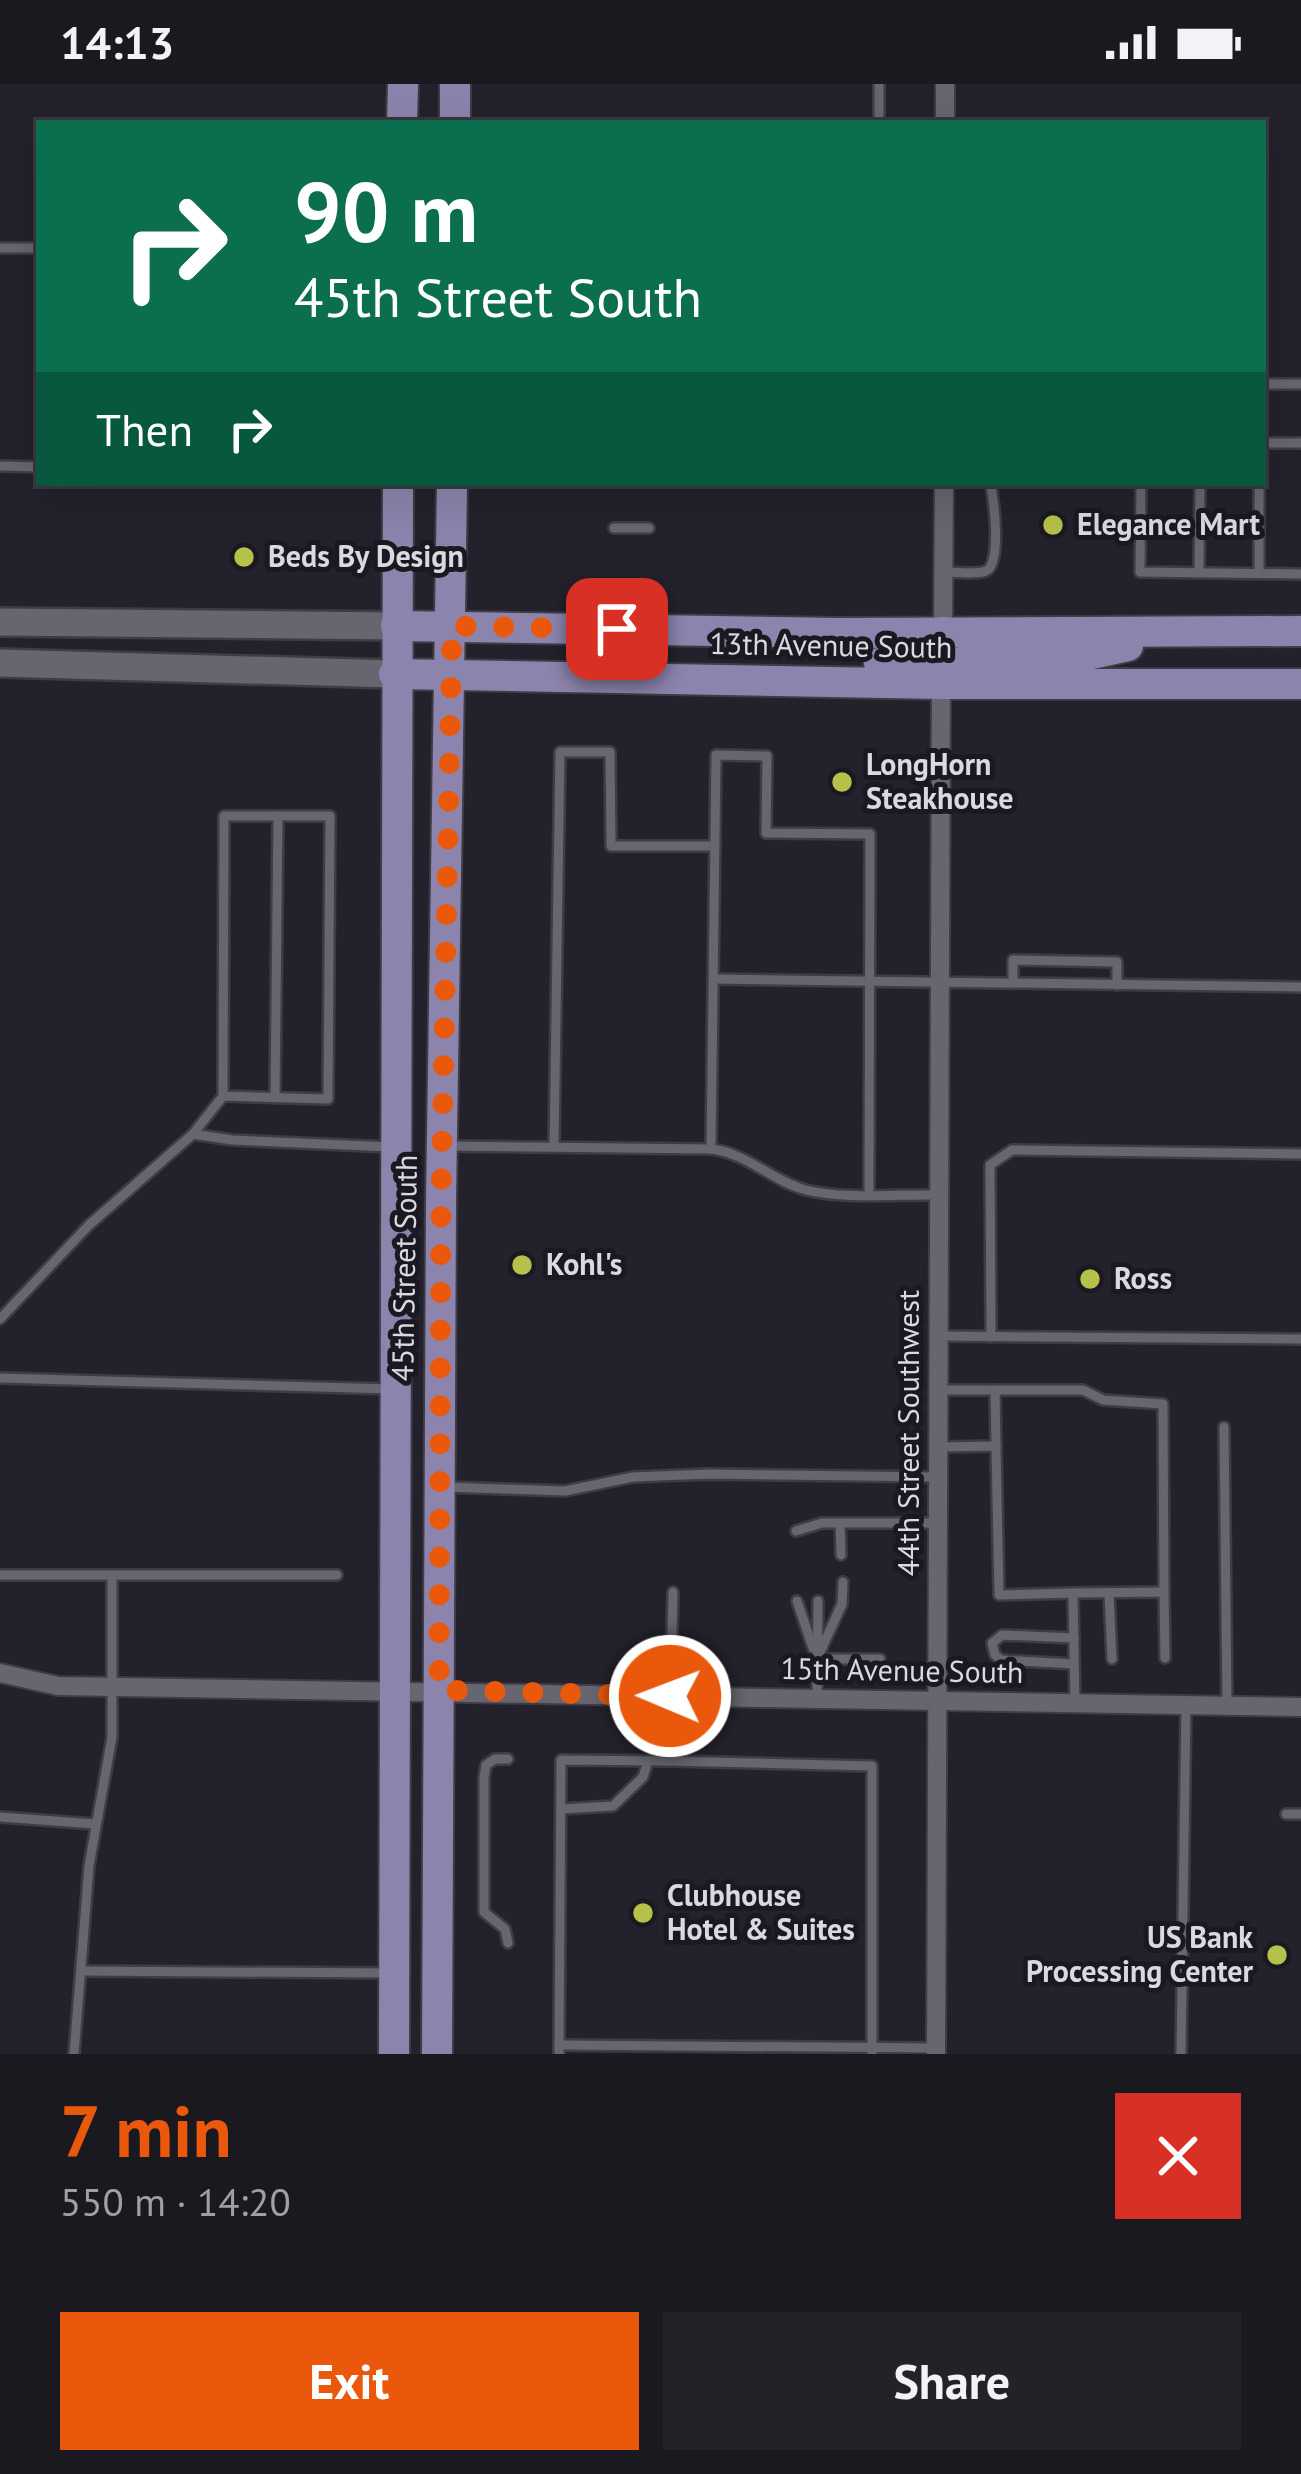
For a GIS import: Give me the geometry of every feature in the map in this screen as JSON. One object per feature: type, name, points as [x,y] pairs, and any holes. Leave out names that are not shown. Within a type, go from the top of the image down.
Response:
[{"type":"main road","points":[[455,84],[455,120]]},
{"type":"main road","points":[[402,120],[403,85]]},
{"type":"main road","points":[[403,85],[414,120]]},
{"type":"main road","name":"45th Street South","points":[[394,2053],[398,486]]},
{"type":"main road","name":"45th Street South","points":[[437,2054],[442,1146],[452,486]]},
{"type":"main road","name":"13th Avenue South","points":[[0,622],[1301,632]]},
{"type":"main road","points":[[701,679],[801,662],[920,663],[941,651],[944,632]]},
{"type":"main road","points":[[941,685],[952,666],[967,660],[1069,659],[1187,633]]},
{"type":"main road","name":"13th Avenue South","points":[[0,663],[941,685],[1301,684]]},
{"type":"main road","points":[[396,894],[410,986],[413,1124],[430,1144],[442,1146]]},
{"type":"main road","points":[[397,1148],[410,1150],[427,1178],[427,1349],[440,1378]]},
{"type":"main road","points":[[396,1389],[422,1397],[424,1472],[439,1519]]},
{"type":"street","points":[[945,84],[945,120]]},
{"type":"street","points":[[944,486],[944,632]]},
{"type":"street","name":"44th Street Southwest","points":[[937,2051],[941,685]]},
{"type":"street","name":"15th Avenue South","points":[[0,1673],[58,1686],[1301,1707]]},
{"type":"lane","points":[[879,84],[879,120]]},
{"type":"lane","points":[[0,248],[36,248]]},
{"type":"lane","points":[[1266,384],[1301,384]]},
{"type":"lane","points":[[1266,443],[1301,443]]},
{"type":"lane","points":[[0,466],[36,466]]},
{"type":"lane","points":[[944,572],[986,571],[993,565],[990,486]]},
{"type":"lane","points":[[1141,486],[1140,572],[1301,574]]},
{"type":"lane","points":[[1199,572],[1200,486]]},
{"type":"lane","points":[[1259,486],[1259,573]]},
{"type":"lane","points":[[614,528],[649,528]]},
{"type":"lane","points":[[554,1147],[560,752],[610,752],[611,846],[715,846]]},
{"type":"lane","points":[[711,1149],[716,755],[766,756],[766,833],[870,834],[869,1193]]},
{"type":"lane","points":[[0,1319],[88,1225],[193,1134],[223,1096],[224,816],[330,816],[328,1099],[223,1096]]},
{"type":"lane","points":[[275,1098],[278,816]]},
{"type":"lane","points":[[1013,983],[1013,960],[1117,962],[1118,985]]},
{"type":"lane","points":[[713,979],[1301,987]]},
{"type":"lane","points":[[193,1134],[397,1148]]},
{"type":"lane","points":[[442,1146],[711,1149],[740,1156],[801,1189],[940,1195]]},
{"type":"lane","points":[[991,1337],[990,1165],[1012,1150],[1301,1154]]},
{"type":"lane","points":[[939,1336],[1301,1340]]},
{"type":"lane","points":[[0,1378],[396,1389]]},
{"type":"lane","points":[[939,1390],[1083,1390],[1103,1400],[1162,1404],[1166,1658]]},
{"type":"lane","points":[[995,1390],[999,1595],[1164,1592]]},
{"type":"lane","points":[[1224,1427],[1227,1706]]},
{"type":"lane","points":[[939,1447],[996,1446]]},
{"type":"lane","points":[[439,1486],[565,1491],[633,1477],[710,1474],[939,1477]]},
{"type":"lane","points":[[796,1531],[840,1523],[939,1523]]},
{"type":"lane","points":[[840,1523],[842,1555]]},
{"type":"lane","points":[[0,1575],[337,1575]]},
{"type":"lane","points":[[74,2054],[95,1824],[112,1737],[112,1575]]},
{"type":"lane","points":[[817,1659],[842,1604],[843,1582]]},
{"type":"lane","points":[[669,1761],[673,1592]]},
{"type":"lane","points":[[1073,1593],[1075,1704]]},
{"type":"lane","points":[[1109,1593],[1112,1659]]},
{"type":"lane","points":[[797,1600],[817,1659]]},
{"type":"lane","points":[[817,1700],[818,1601]]},
{"type":"lane","points":[[1074,1638],[1002,1636],[992,1643],[1001,1660],[1074,1664]]},
{"type":"lane","points":[[817,1659],[880,1660]]},
{"type":"lane","points":[[1181,2054],[1186,1706]]},
{"type":"lane","points":[[508,1760],[486,1765],[484,1778],[484,1912],[505,1929],[508,1942]]},
{"type":"lane","points":[[872,2051],[872,1766],[562,1760],[559,2049],[872,2051],[937,2051]]},
{"type":"lane","points":[[561,1809],[613,1806],[643,1777],[649,1761]]},
{"type":"lane","points":[[1286,1814],[1301,1814]]},
{"type":"lane","points":[[0,1817],[95,1824]]},
{"type":"lane","points":[[82,1971],[394,1973]]},
{"type":"place","name":"Elegance Mart","points":[[1053,525]]},
{"type":"place","name":"Beds By Design","points":[[244,557]]},
{"type":"place","name":"LongHorn Steakhouse","points":[[842,782]]},
{"type":"place","name":"Kohl's","points":[[522,1265]]},
{"type":"place","name":"Ross","points":[[1090,1279]]},
{"type":"place","name":"Clubhouse Hotel & Suites","points":[[643,1913]]},
{"type":"place","name":"US Bank Processing Center","points":[[1277,1955]]},
{"type":"route","points":[[617,629],[452,626],[441,1199],[439,1690],[670,1696]]}]
